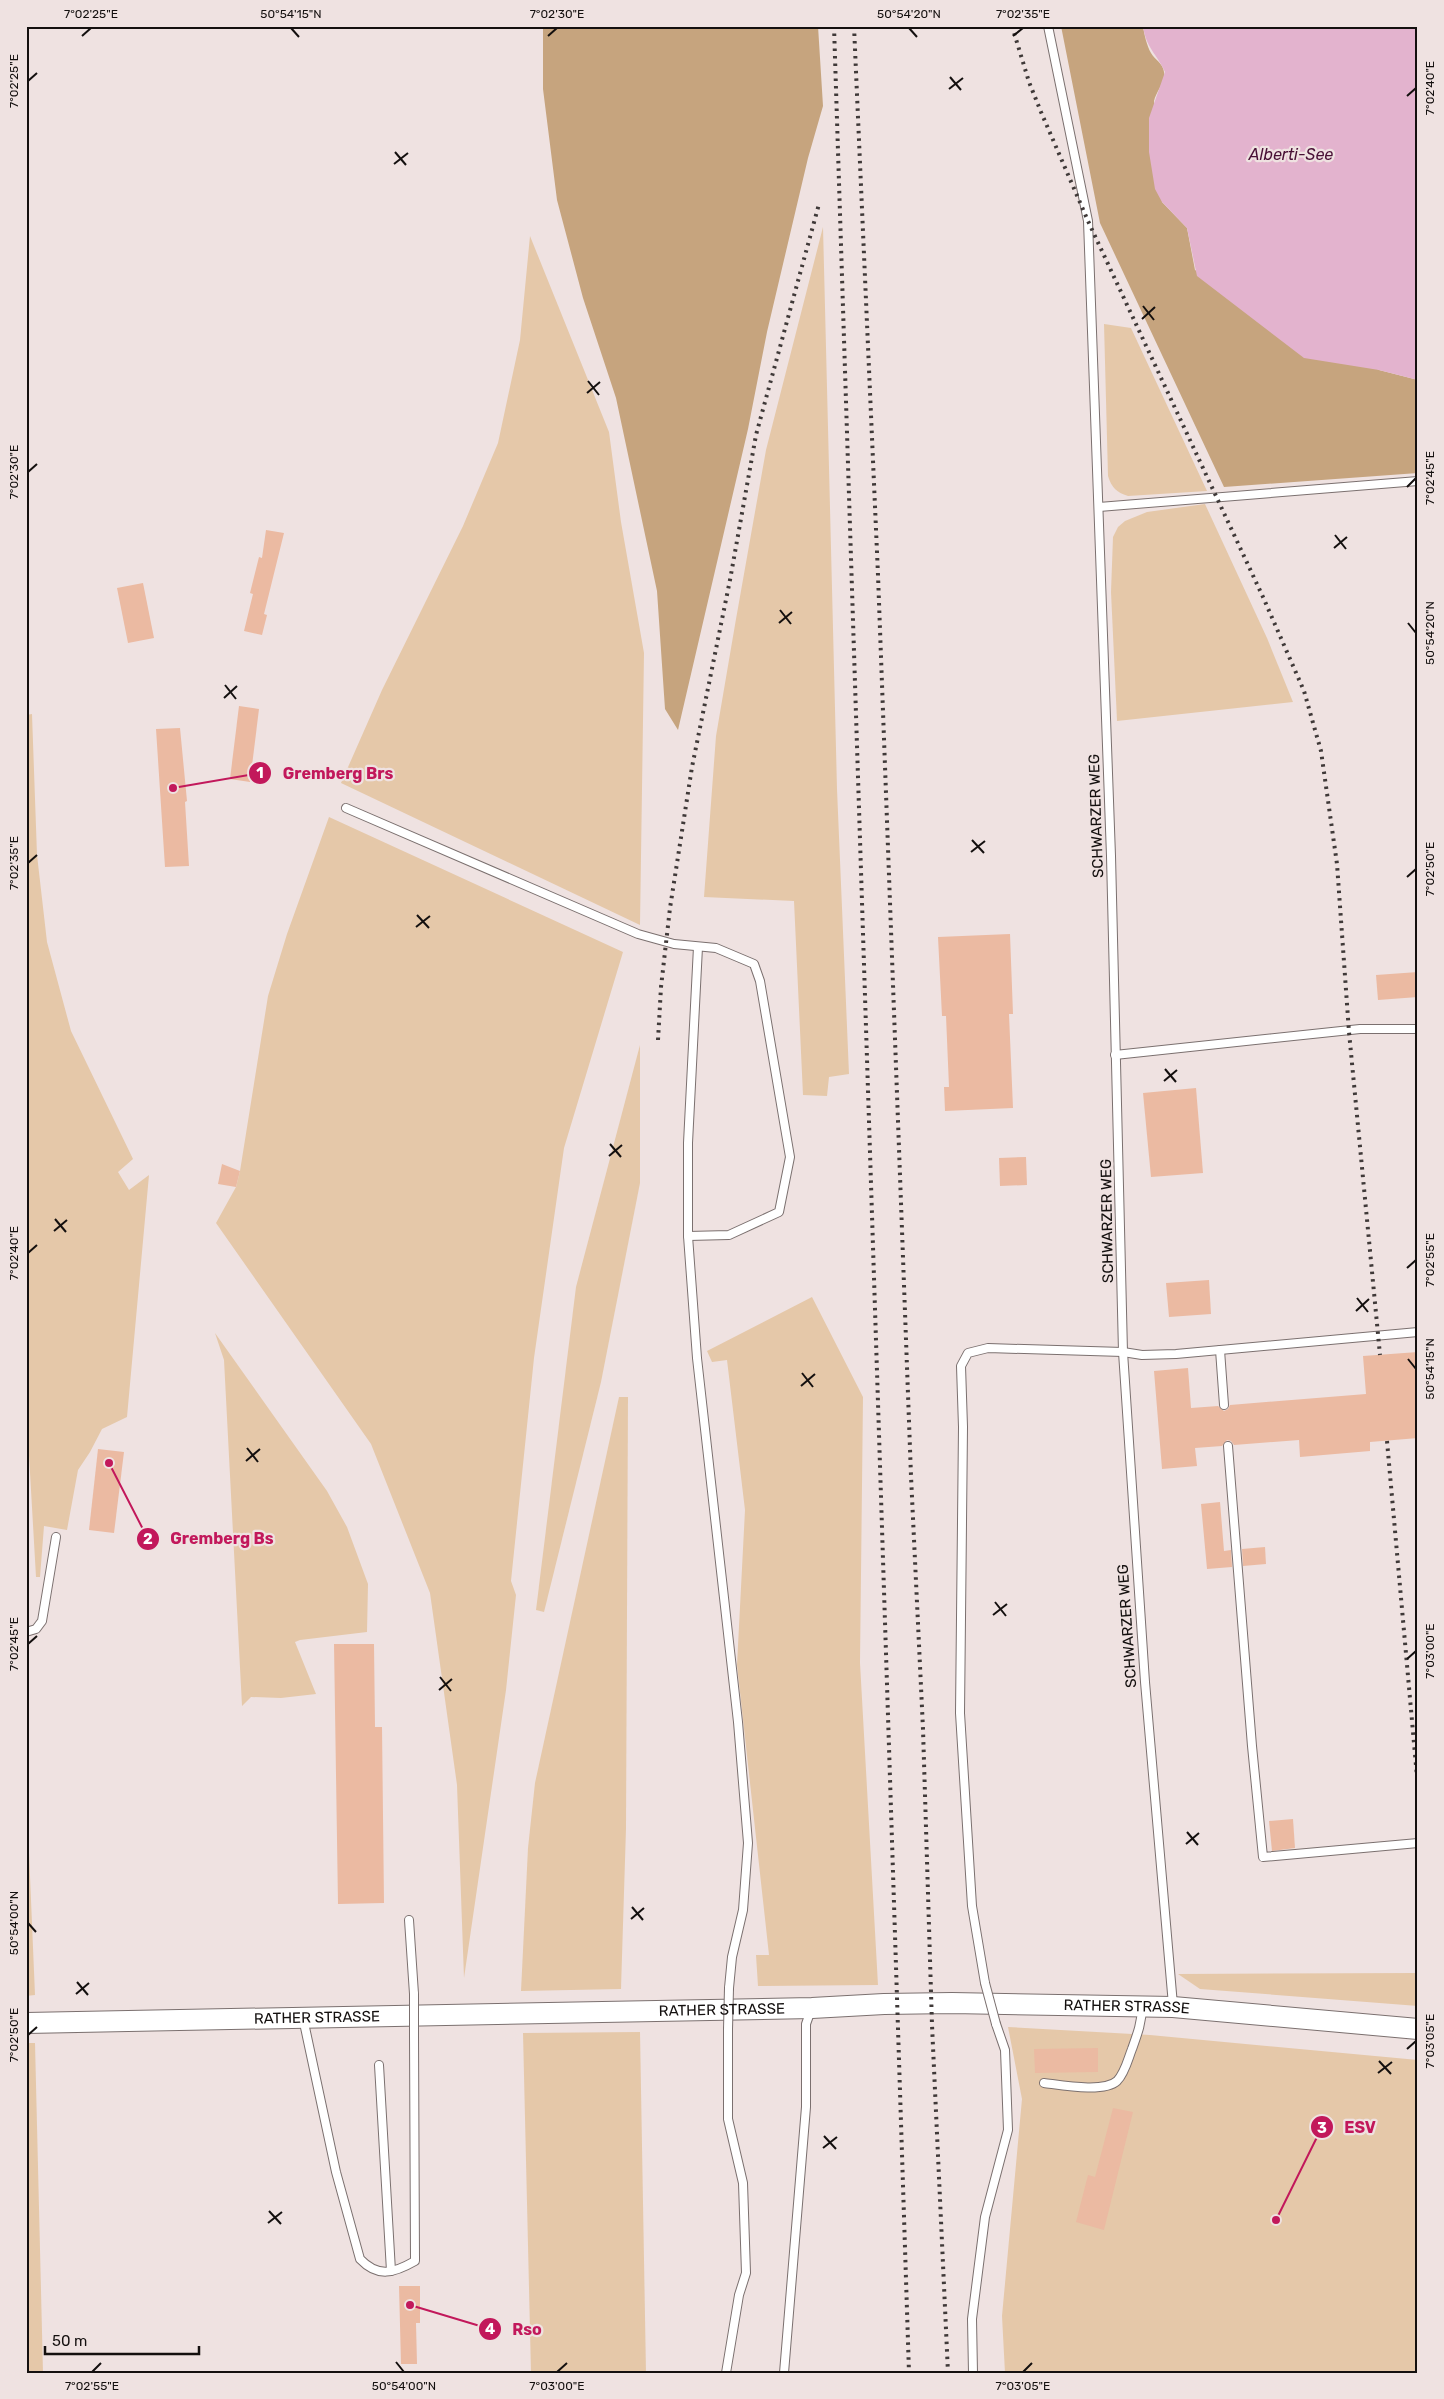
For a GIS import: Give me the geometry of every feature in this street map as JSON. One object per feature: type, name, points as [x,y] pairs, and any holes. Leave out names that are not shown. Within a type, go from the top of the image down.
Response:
[{"type":"street","name":"RATHER STRASSE","points":[[26,2023],[303,2018],[364,2015],[457,2016],[812,2008],[942,2003],[1173,2007],[1418,2029]]},
{"type":"lane","name":"SCHWARZER WEG","points":[[1048,26],[1088,221],[1100,507],[1111,856],[1123,1352],[1145,1682],[1173,2007]]},
{"type":"lane","points":[[1100,507],[1418,481]]},
{"type":"lane","points":[[346,808],[656,941],[716,948],[754,964],[760,981],[790,1157],[779,1212],[729,1235],[688,1236]]},
{"type":"lane","points":[[698,947],[688,1143],[688,1236],[697,1358],[734,1694],[748,1844],[743,1910],[732,1956],[728,2029],[728,2119],[743,2183],[746,2273],[739,2295],[726,2373]]},
{"type":"lane","points":[[1115,1055],[1360,1029],[1418,1029]]},
{"type":"lane","points":[[973,2373],[972,2319],[985,2217],[1008,2130],[1005,2050],[985,1983],[972,1906],[960,1713],[963,1436],[961,1366],[968,1353],[988,1348],[1123,1352],[1142,1355],[1418,1332]]},
{"type":"lane","points":[[1220,1350],[1224,1405]]},
{"type":"lane","points":[[1228,1446],[1252,1746],[1263,1857],[1418,1842]]},
{"type":"lane","points":[[26,1632],[36,1629],[42,1621],[56,1537]]},
{"type":"lane","points":[[303,2018],[336,2172],[360,2259],[368,2268],[381,2272],[399,2271],[414,2261],[414,1994],[409,1920]]},
{"type":"lane","points":[[1044,2083],[1089,2087],[1106,2086],[1117,2081],[1125,2068],[1142,2020],[1142,2007]]},
{"type":"lane","points":[[784,2373],[806,2107],[806,2024],[812,2008]]},
{"type":"lane","points":[[379,2065],[391,2271]]},
{"type":"shaded area","points":[[543,26],[818,26],[823,106],[808,158],[767,332],[748,429],[678,730],[665,709],[657,591],[616,398],[583,298],[557,200],[543,89]]},
{"type":"shaded area","points":[[1061,26],[1143,26],[1150,50],[1162,66],[1164,72],[1164,79],[1154,101],[1162,202],[1187,228],[1195,270],[1379,370],[1418,380],[1418,473],[1224,487],[1100,223]]},
{"type":"shaded area","points":[[823,227],[837,789],[849,1074],[829,1077],[827,1096],[803,1095],[794,901],[704,897],[716,736],[766,450]]},
{"type":"shaded area","points":[[530,236],[609,432],[621,522],[644,653],[640,925],[341,783],[382,690],[463,526],[498,443],[520,340]]},
{"type":"shaded area","points":[[1104,324],[1131,328],[1207,491],[1128,496],[1117,491],[1111,484],[1108,476]]},
{"type":"shaded area","points":[[1205,504],[1267,638],[1293,702],[1117,721],[1111,592],[1113,537],[1118,527],[1125,521],[1147,512]]},
{"type":"shaded area","points":[[32,714],[37,855],[47,942],[71,1031],[133,1159],[118,1172],[129,1190],[149,1175],[127,1417],[102,1429],[78,1470],[67,1530],[44,1526],[40,1577],[36,1577],[26,1403],[26,715]]},
{"type":"shaded area","points":[[329,817],[623,952],[564,1148],[534,1358],[511,1581],[516,1595],[506,1690],[464,1978],[457,1785],[430,1593],[371,1444],[216,1223],[236,1187],[240,1171],[268,996],[287,934]]},
{"type":"shaded area","points":[[640,1045],[640,1183],[601,1382],[544,1612],[536,1610],[576,1287]]},
{"type":"shaded area","points":[[812,1297],[863,1397],[860,1663],[878,1985],[758,1986],[756,1955],[769,1955],[737,1665],[745,1510],[727,1360],[712,1362],[707,1351]]},
{"type":"shaded area","points":[[215,1333],[327,1491],[347,1527],[368,1584],[367,1632],[295,1642],[316,1694],[281,1698],[251,1697],[242,1706],[224,1360]]},
{"type":"shaded area","points":[[619,1397],[628,1397],[626,1828],[621,1989],[521,1991],[528,1848],[535,1783]]},
{"type":"shaded area","points":[[26,1781],[35,1995],[26,1996]]},
{"type":"shaded area","points":[[1418,1973],[1418,2006],[1200,1989],[1178,1974]]},
{"type":"shaded area","points":[[1008,2027],[1150,2035],[1418,2060],[1418,2373],[1005,2373],[1002,2316],[1022,2099]]},
{"type":"shaded area","points":[[640,2032],[646,2373],[531,2373],[523,2033]]},
{"type":"shaded area","points":[[26,2043],[35,2043],[43,2373],[26,2373]]},
{"type":"water","name":"Alberti-See","points":[[1143,26],[1418,26],[1418,380],[1379,370],[1304,358],[1197,276],[1187,228],[1162,202],[1155,189],[1149,152],[1149,118],[1165,72],[1149,45]]},
{"type":"building","points":[[266,530],[284,533],[264,614],[267,615],[262,635],[244,631],[253,594],[250,593],[259,557],[262,558]]},
{"type":"building","points":[[143,583],[154,638],[128,643],[117,588]]},
{"type":"building","points":[[239,706],[259,709],[250,782],[230,779]]},
{"type":"building","points":[[180,728],[187,801],[185,802],[189,866],[165,867],[156,729]]},
{"type":"building","points":[[1010,934],[1013,1014],[1009,1014],[1013,1108],[945,1111],[944,1087],[949,1087],[946,1016],[942,1016],[938,937]]},
{"type":"building","points":[[1418,972],[1418,997],[1378,1000],[1376,975]]},
{"type":"building","points":[[1196,1088],[1203,1173],[1151,1177],[1143,1093]]},
{"type":"building","points":[[1026,1157],[1027,1185],[1000,1186],[999,1158]]},
{"type":"building","points":[[222,1164],[240,1171],[236,1187],[218,1184]]},
{"type":"building","points":[[1209,1280],[1211,1314],[1169,1317],[1166,1283]]},
{"type":"building","points":[[1418,1352],[1418,1438],[1370,1442],[1370,1451],[1300,1457],[1299,1440],[1234,1445],[1231,1441],[1227,1440],[1222,1446],[1195,1448],[1197,1466],[1162,1469],[1154,1371],[1188,1368],[1191,1408],[1218,1406],[1224,1411],[1230,1405],[1366,1394],[1363,1356]]},
{"type":"building","points":[[98,1449],[124,1452],[114,1533],[89,1530]]},
{"type":"building","points":[[1220,1502],[1224,1551],[1231,1550],[1232,1567],[1207,1569],[1201,1504]]},
{"type":"building","points":[[1265,1547],[1266,1564],[1243,1566],[1242,1549]]},
{"type":"building","points":[[334,1644],[374,1644],[375,1727],[382,1727],[384,1903],[338,1904]]},
{"type":"building","points":[[1293,1819],[1295,1848],[1272,1851],[1269,1821]]},
{"type":"building","points":[[1098,2048],[1098,2072],[1035,2073],[1034,2049]]},
{"type":"building","points":[[1113,2108],[1133,2112],[1104,2230],[1076,2222],[1088,2175],[1095,2177]]},
{"type":"building","points":[[399,2286],[420,2286],[420,2323],[416,2323],[417,2364],[401,2364]]},
{"type":"railway","points":[[834,26],[909,2373]]},
{"type":"railway","points":[[854,26],[878,575],[911,1476],[923,1729],[932,2025],[948,2373]]},
{"type":"railway","points":[[1012,26],[1029,82],[1088,221],[1263,597],[1304,691],[1321,751],[1337,864],[1349,1032],[1380,1355]]},
{"type":"railway","points":[[658,1040],[661,987],[670,908],[692,767],[730,580],[756,435],[819,204]]},
{"type":"railway","points":[[1387,1441],[1418,1788]]},
{"type":"place","name":"Gremberg Brs","points":[[173,788]]},
{"type":"place","name":"Gremberg Bs","points":[[109,1463]]},
{"type":"place","name":"ESV","points":[[1276,2220]]},
{"type":"place","name":"Rso","points":[[410,2305]]}]
